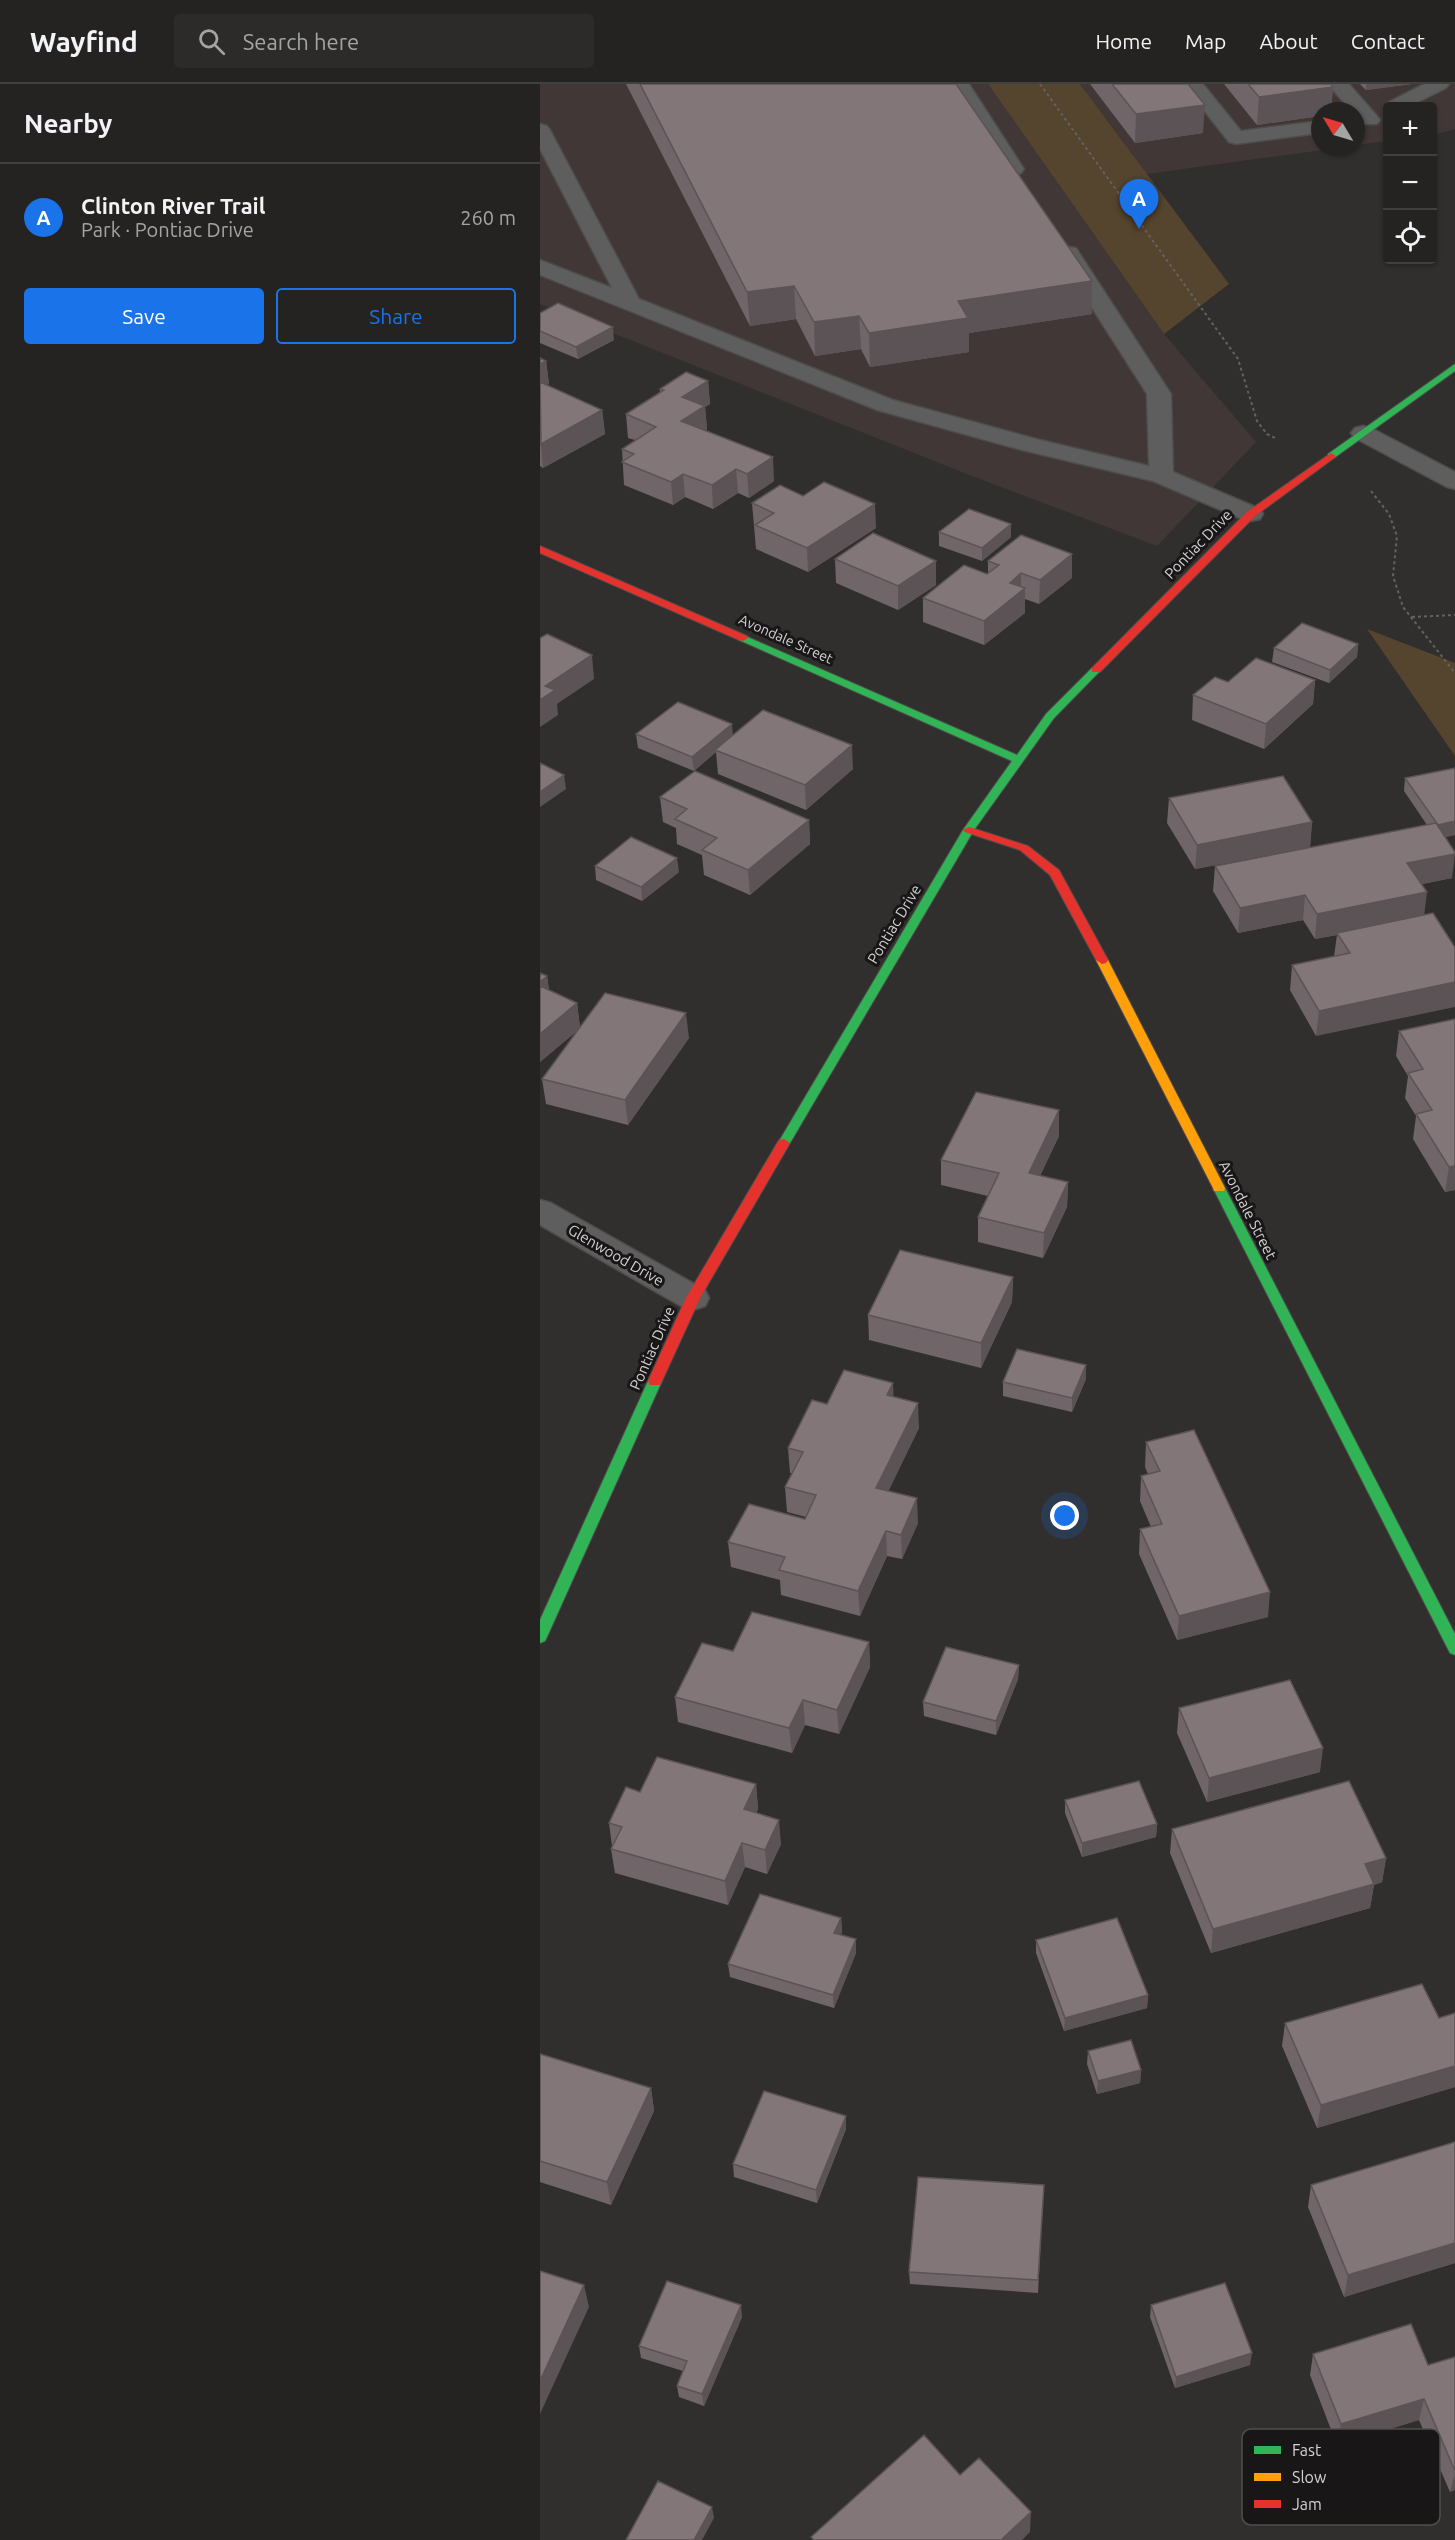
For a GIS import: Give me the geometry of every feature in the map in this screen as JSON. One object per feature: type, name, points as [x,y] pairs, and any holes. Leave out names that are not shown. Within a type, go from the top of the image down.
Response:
[{"type":"street","points":[[959,84],[1023,184]]},
{"type":"street","points":[[1193,84],[1236,138],[1311,128]]},
{"type":"street","points":[[1338,84],[1371,117]]},
{"type":"street","points":[[1404,102],[1439,84]]},
{"type":"street","points":[[540,130],[631,304]]},
{"type":"street","points":[[1056,234],[1159,394],[1161,476]]},
{"type":"street","points":[[540,267],[885,405],[1030,445],[1161,476],[1251,514]]},
{"type":"street","name":"Pontiac Drive","points":[[540,1637],[693,1298],[969,830],[1018,760],[1050,716],[1251,514],[1455,367]]},
{"type":"street","points":[[1363,433],[1455,482]]},
{"type":"street","name":"Avondale Street","points":[[540,549],[1018,760]]},
{"type":"street","name":"Avondale Street","points":[[969,830],[1024,848],[1055,873],[1086,929],[1455,1649]]},
{"type":"street","name":"Glenwood Drive","points":[[540,1211],[693,1298]]},
{"type":"path","points":[[1040,84],[1238,359],[1257,420],[1267,434],[1276,439]]},
{"type":"path","points":[[1375,494],[1389,514],[1397,536],[1393,576],[1403,607],[1455,673]]},
{"type":"path","points":[[1411,617],[1455,615]]},
{"type":"shaded area","points":[[540,84],[988,84],[1164,334],[1256,442],[1157,546],[972,476],[540,304]]},
{"type":"shaded area","points":[[988,84],[1080,84],[1229,284],[1164,334]]},
{"type":"shaded area","points":[[1080,84],[1455,84],[1455,129],[1437,134],[1437,102],[1383,102],[1383,142],[1365,144],[1365,102],[1311,102],[1311,152],[1147,174]]},
{"type":"shaded area","points":[[1367,629],[1455,663],[1455,756]]},
{"type":"building","points":[[640,84],[956,84],[1092,281],[958,301],[968,318],[869,333],[859,316],[814,322],[794,286],[747,292]]},
{"type":"building","points":[[1112,84],[1188,84],[1205,105],[1136,114]]},
{"type":"building","points":[[1248,84],[1331,84],[1333,87],[1259,97]]},
{"type":"building","points":[[558,303],[613,327],[576,347],[540,331],[540,313]]},
{"type":"building","points":[[686,372],[708,381],[682,397],[705,406],[681,421],[773,457],[747,474],[736,469],[712,485],[683,474],[671,482],[622,462],[634,454],[622,449],[656,427],[626,414],[664,390],[660,389]]},
{"type":"building","points":[[540,382],[602,410],[541,444]]},
{"type":"building","points":[[824,482],[875,504],[807,548],[755,525],[774,513],[752,503],[780,485],[803,496]]},
{"type":"building","points":[[969,509],[1011,524],[982,548],[939,532]]},
{"type":"building","points":[[873,533],[936,561],[898,586],[835,559]]},
{"type":"building","points":[[1021,535],[1072,554],[1040,580],[1021,573],[1010,583],[1025,588],[984,621],[923,598],[964,565],[987,574],[999,565],[988,561]]},
{"type":"building","points":[[1302,623],[1358,644],[1330,670],[1274,648]]},
{"type":"building","points":[[547,634],[592,655],[545,686],[555,690],[540,700],[540,638]]},
{"type":"building","points":[[1256,658],[1315,680],[1266,724],[1193,695],[1215,677],[1228,682]]},
{"type":"building","points":[[678,702],[732,724],[692,757],[636,734]]},
{"type":"building","points":[[763,710],[852,745],[805,785],[715,750]]},
{"type":"building","points":[[540,763],[564,775],[540,792]]},
{"type":"building","points":[[1455,768],[1455,821],[1438,825],[1405,778]]},
{"type":"building","points":[[695,771],[809,820],[748,870],[702,850],[717,838],[675,819],[687,809],[660,797]]},
{"type":"building","points":[[1283,776],[1312,822],[1197,845],[1169,798]]},
{"type":"building","points":[[1436,823],[1455,854],[1407,863],[1427,892],[1317,914],[1305,895],[1240,908],[1215,866]]},
{"type":"building","points":[[631,837],[677,858],[641,887],[595,866]]},
{"type":"building","points":[[1433,913],[1455,946],[1455,982],[1319,1011],[1292,965],[1350,953],[1337,933]]},
{"type":"building","points":[[540,973],[547,976],[540,982]]},
{"type":"building","points":[[540,986],[577,1003],[540,1034]]},
{"type":"building","points":[[605,993],[686,1013],[625,1100],[542,1079]]},
{"type":"building","points":[[1455,1019],[1455,1166],[1449,1167],[1416,1114],[1432,1110],[1408,1073],[1423,1069],[1399,1031]]},
{"type":"building","points":[[976,1092],[1059,1110],[1029,1173],[1068,1182],[1044,1233],[978,1217],[999,1173],[941,1160]]},
{"type":"building","points":[[900,1250],[1013,1277],[981,1343],[868,1315]]},
{"type":"building","points":[[1017,1349],[1086,1365],[1072,1398],[1003,1382]]},
{"type":"building","points":[[844,1370],[893,1383],[887,1395],[918,1403],[876,1488],[917,1498],[901,1535],[886,1531],[858,1591],[779,1570],[785,1557],[728,1542],[749,1504],[805,1519],[816,1495],[785,1487],[803,1452],[788,1448],[812,1400],[827,1404]]},
{"type":"building","points":[[1194,1430],[1270,1592],[1179,1616],[1140,1529],[1162,1524],[1141,1476],[1160,1471],[1146,1442]]},
{"type":"building","points":[[752,1612],[869,1642],[837,1710],[803,1700],[789,1728],[675,1697],[702,1643],[733,1651]]},
{"type":"building","points":[[946,1647],[1019,1665],[996,1721],[923,1702]]},
{"type":"building","points":[[1290,1680],[1323,1748],[1209,1778],[1179,1708]]},
{"type":"building","points":[[657,1757],[756,1784],[744,1809],[779,1820],[765,1850],[742,1843],[725,1881],[611,1849],[622,1827],[609,1823],[626,1787],[640,1792]]},
{"type":"building","points":[[1139,1781],[1157,1824],[1082,1843],[1065,1800]]},
{"type":"building","points":[[1349,1781],[1386,1858],[1365,1864],[1374,1884],[1213,1929],[1172,1829]]},
{"type":"building","points":[[760,1894],[841,1918],[834,1933],[856,1939],[833,1995],[728,1964]]},
{"type":"building","points":[[1117,1918],[1148,1995],[1065,2018],[1036,1940]]},
{"type":"building","points":[[1422,1984],[1439,2018],[1455,2013],[1455,2066],[1321,2105],[1285,2023]]},
{"type":"building","points":[[1131,2040],[1141,2070],[1098,2081],[1088,2051]]},
{"type":"building","points":[[540,2054],[651,2088],[607,2182],[540,2161]]},
{"type":"building","points":[[764,2091],[846,2116],[816,2190],[733,2164]]},
{"type":"building","points":[[1455,2142],[1455,2243],[1348,2275],[1311,2185]]},
{"type":"building","points":[[918,2177],[1044,2185],[1038,2280],[909,2272]]},
{"type":"building","points":[[540,2271],[584,2285],[540,2381]]},
{"type":"building","points":[[667,2281],[741,2305],[702,2394],[677,2386],[687,2361],[639,2346]]},
{"type":"building","points":[[1225,2283],[1252,2353],[1176,2377],[1151,2305]]},
{"type":"building","points":[[1411,2324],[1428,2365],[1455,2357],[1455,2471],[1440,2436],[1440,2429],[1437,2429],[1424,2399],[1341,2424],[1313,2354]]},
{"type":"building","points":[[924,2435],[960,2475],[979,2458],[1031,2512],[1001,2540],[814,2540],[811,2537]]},
{"type":"building","points":[[658,2481],[712,2507],[694,2540],[626,2540]]},
{"type":"traffic: fast","points":[[1331,456],[1455,367]]},
{"type":"traffic: fast","points":[[743,638],[1018,760]]},
{"type":"traffic: fast","points":[[784,1143],[969,830],[1050,716],[1096,670]]},
{"type":"traffic: fast","points":[[1219,1188],[1455,1649]]},
{"type":"traffic: fast","points":[[540,1637],[655,1381]]},
{"type":"traffic: slow","points":[[1102,960],[1219,1188]]},
{"type":"traffic: jam","points":[[1096,670],[1251,514],[1331,456]]},
{"type":"traffic: jam","points":[[540,549],[743,638]]},
{"type":"traffic: jam","points":[[969,830],[1024,848],[1055,873],[1102,960]]},
{"type":"traffic: jam","points":[[655,1381],[693,1298],[784,1143]]},
{"type":"place","name":"Clinton River Trail","points":[[1139,229]]}]
